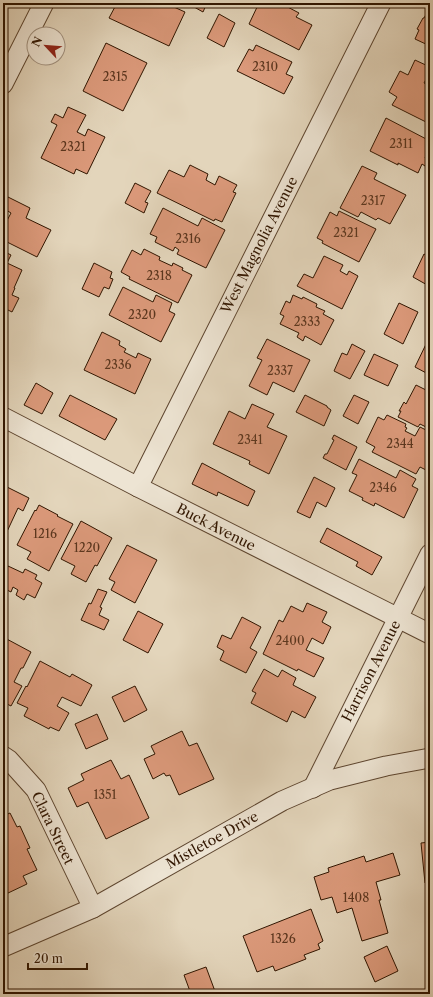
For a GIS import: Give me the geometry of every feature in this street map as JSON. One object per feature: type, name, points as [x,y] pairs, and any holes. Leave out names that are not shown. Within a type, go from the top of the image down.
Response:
[{"type":"street","points":[[3,84],[44,3]]},
{"type":"street","name":"West Magnolia Avenue","points":[[138,488],[381,3]]},
{"type":"street","name":"Buck Avenue","points":[[3,417],[138,488],[430,634]]},
{"type":"street","name":"Harrison Avenue","points":[[313,788],[430,554]]},
{"type":"street","name":"Clara Street","points":[[3,756],[36,790],[93,908]]},
{"type":"street","name":"Mistletoe Drive","points":[[3,947],[93,908],[282,801],[330,780],[386,766],[430,758]]},
{"type":"building","points":[[117,3],[165,3],[185,12],[169,46],[109,18]]},
{"type":"building","points":[[187,3],[207,3],[203,12]]},
{"type":"building","points":[[259,3],[282,3],[299,13],[296,17],[312,25],[299,50],[249,24]]},
{"type":"building","points":[[429,9],[430,46],[415,39],[419,30],[417,29]]},
{"type":"building","points":[[219,14],[235,23],[224,47],[207,38]]},
{"type":"building","points":[[106,43],[147,63],[123,111],[83,91]]},
{"type":"building","points":[[256,45],[292,62],[286,74],[293,77],[284,94],[237,71],[249,49],[253,51]]},
{"type":"building","points":[[415,60],[430,67],[430,72],[424,83],[430,86],[430,124],[392,105],[397,97],[389,92],[400,71],[408,75]]},
{"type":"building","points":[[68,107],[86,115],[77,132],[85,136],[88,129],[105,137],[87,174],[76,169],[74,174],[41,158],[57,125],[51,122],[55,114],[63,118]]},
{"type":"building","points":[[386,118],[430,141],[430,148],[425,158],[428,159],[425,166],[422,164],[418,173],[370,151]]},
{"type":"building","points":[[190,165],[208,174],[206,180],[215,185],[219,176],[237,185],[233,192],[236,193],[222,222],[215,219],[214,221],[157,193],[169,170],[184,177]]},
{"type":"building","points":[[362,166],[377,173],[374,179],[406,195],[390,224],[378,218],[376,220],[361,212],[358,217],[340,208]]},
{"type":"building","points":[[135,183],[151,191],[145,202],[148,203],[144,213],[125,203]]},
{"type":"building","points":[[8,197],[30,208],[26,218],[51,230],[37,257],[3,240],[3,228],[11,213],[3,208]]},
{"type":"building","points":[[163,208],[198,226],[202,218],[225,230],[206,268],[177,254],[179,250],[175,247],[173,251],[155,242],[157,237],[150,234]]},
{"type":"building","points":[[339,211],[376,229],[359,262],[322,243],[323,241],[317,238],[330,212],[337,216]]},
{"type":"building","points":[[144,249],[160,257],[159,260],[172,266],[173,263],[192,275],[178,303],[129,279],[130,277],[121,272],[132,250],[141,255]]},
{"type":"building","points":[[3,251],[11,255],[7,263],[22,270],[12,295],[19,298],[12,312],[6,309],[5,312],[3,311]]},
{"type":"building","points":[[424,254],[430,257],[429,286],[413,277]]},
{"type":"building","points":[[324,256],[343,265],[340,271],[347,275],[349,271],[358,276],[342,309],[297,286],[304,274],[313,278]]},
{"type":"building","points":[[94,263],[112,272],[110,278],[113,279],[109,289],[104,287],[99,297],[82,289]]},
{"type":"building","points":[[123,287],[153,302],[156,295],[172,303],[169,311],[175,314],[161,342],[109,315]]},
{"type":"building","points":[[293,295],[302,299],[303,297],[317,304],[316,307],[325,311],[323,314],[334,320],[321,345],[305,336],[303,341],[297,337],[299,333],[280,324],[284,316],[280,314],[286,301],[290,303]]},
{"type":"building","points":[[399,303],[418,312],[403,344],[384,334]]},
{"type":"building","points":[[102,332],[120,341],[119,345],[126,349],[124,352],[136,358],[138,353],[151,359],[135,394],[84,370]]},
{"type":"building","points":[[267,339],[310,360],[294,392],[273,382],[267,395],[249,386],[262,360],[257,358]]},
{"type":"building","points":[[428,340],[430,341],[430,375],[415,367]]},
{"type":"building","points":[[352,344],[365,351],[350,379],[334,371],[342,353],[347,355]]},
{"type":"building","points":[[374,354],[398,365],[388,386],[364,375]]},
{"type":"building","points":[[36,383],[53,393],[42,414],[24,405]]},
{"type":"building","points":[[416,385],[430,392],[430,429],[420,424],[418,427],[398,417],[401,411],[399,411],[404,402],[406,404]]},
{"type":"building","points":[[70,395],[117,419],[105,440],[59,416]]},
{"type":"building","points":[[305,395],[327,406],[331,410],[324,426],[296,412]]},
{"type":"building","points":[[354,395],[369,402],[358,424],[343,416]]},
{"type":"building","points":[[252,404],[274,414],[267,427],[287,436],[269,474],[249,464],[250,461],[213,444],[229,411],[245,419]]},
{"type":"building","points":[[387,415],[406,424],[405,427],[407,428],[405,431],[415,436],[420,427],[430,432],[430,467],[428,471],[420,467],[416,474],[372,452],[375,447],[366,442],[378,417],[384,420]]},
{"type":"building","points":[[334,435],[357,447],[346,470],[323,458],[325,454],[327,454],[334,440],[332,439]]},
{"type":"building","points":[[359,459],[396,478],[400,470],[416,479],[412,486],[418,489],[404,518],[375,503],[374,506],[362,500],[363,498],[349,491],[357,475],[352,473]]},
{"type":"building","points":[[202,463],[255,491],[248,506],[218,492],[217,496],[192,484]]},
{"type":"building","points":[[314,477],[335,488],[326,507],[317,502],[310,518],[297,512]]},
{"type":"building","points":[[3,485],[29,498],[23,511],[18,508],[4,538]]},
{"type":"building","points":[[39,505],[73,524],[49,571],[27,559],[31,552],[17,545]]},
{"type":"building","points":[[81,521],[112,538],[97,566],[95,565],[86,582],[71,574],[75,566],[61,559]]},
{"type":"building","points":[[327,528],[382,557],[372,575],[356,566],[358,562],[320,542]]},
{"type":"building","points":[[127,545],[157,560],[135,603],[111,590],[115,582],[109,579]]},
{"type":"building","points":[[8,566],[23,573],[25,569],[37,575],[35,579],[42,583],[35,598],[27,594],[24,600],[16,595],[18,590],[13,587],[11,592],[3,588],[3,577]]},
{"type":"building","points":[[98,589],[107,592],[100,607],[102,608],[99,615],[109,620],[104,630],[81,620]]},
{"type":"building","points":[[307,603],[327,612],[322,622],[331,627],[323,644],[312,638],[306,650],[324,658],[314,677],[298,669],[297,671],[263,654],[279,620],[283,622],[291,606],[303,612]]},
{"type":"building","points":[[138,611],[163,624],[148,653],[123,640]]},
{"type":"building","points":[[242,617],[261,627],[250,648],[257,652],[246,673],[220,660],[224,651],[217,647],[222,635],[231,639]]},
{"type":"building","points":[[3,637],[31,652],[14,682],[22,686],[11,706],[3,702]]},
{"type":"building","points":[[40,661],[70,677],[72,674],[92,685],[81,706],[62,697],[57,706],[69,713],[59,731],[50,727],[49,729],[24,716],[28,708],[17,703]]},
{"type":"building","points":[[264,669],[278,677],[282,670],[296,678],[293,685],[316,697],[305,718],[292,711],[287,722],[251,703],[256,693],[252,691]]},
{"type":"building","points":[[135,686],[147,710],[124,722],[112,697]]},
{"type":"building","points":[[97,714],[108,739],[86,749],[75,724]]},
{"type":"building","points":[[182,731],[189,746],[197,743],[214,779],[179,795],[170,775],[166,776],[164,773],[153,779],[144,759],[155,754],[151,746]]},
{"type":"building","points":[[111,760],[121,779],[129,775],[149,818],[106,839],[88,802],[77,807],[68,788],[84,780],[81,774]]},
{"type":"building","points":[[10,813],[17,827],[20,826],[30,848],[27,849],[37,870],[23,876],[27,884],[6,894],[5,892],[3,893],[3,816]]},
{"type":"building","points":[[430,842],[430,883],[425,883],[421,843]]},
{"type":"building","points":[[393,853],[400,875],[376,882],[381,900],[379,900],[388,933],[362,941],[352,908],[337,913],[332,897],[321,900],[314,877],[329,872],[328,868],[364,856],[366,862]]},
{"type":"building","points":[[311,909],[323,941],[318,944],[320,949],[304,955],[306,959],[275,971],[273,966],[257,972],[243,936]]},
{"type":"building","points":[[387,946],[398,971],[375,982],[364,957]]},
{"type":"building","points":[[206,967],[216,994],[191,994],[184,975]]}]
